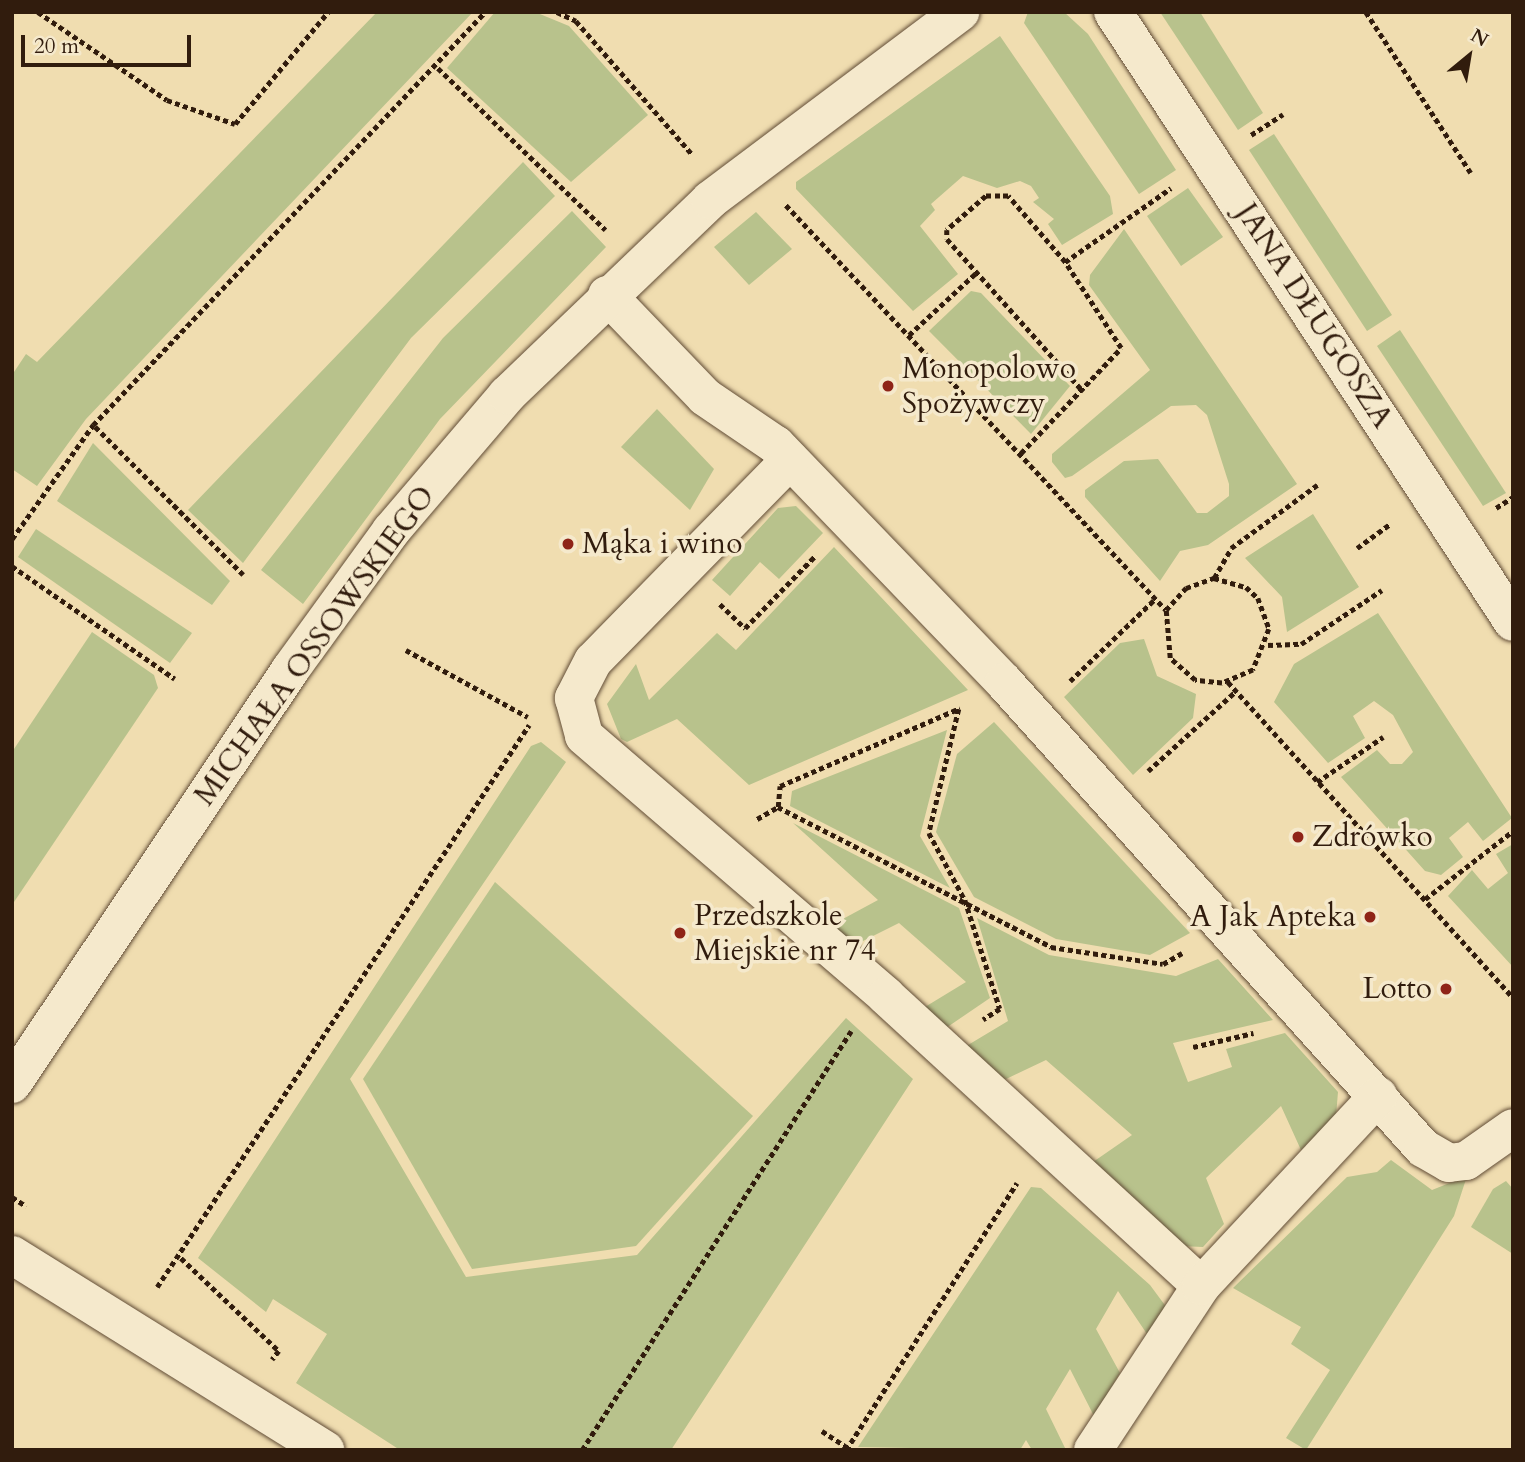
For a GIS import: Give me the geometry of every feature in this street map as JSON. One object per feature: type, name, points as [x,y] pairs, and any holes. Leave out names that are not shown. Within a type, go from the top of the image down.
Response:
[{"type":"street","name":"MICHAŁA OSSOWSKIEGO","points":[[12,1084],[391,531],[507,396],[638,264],[741,177],[960,12]]},
{"type":"street","name":"JANA DŁUGOSZA","points":[[1113,12],[1513,622]]},
{"type":"street","points":[[607,295],[705,397],[790,460],[1004,682],[1423,1148],[1449,1163],[1466,1161],[1513,1128]]},
{"type":"street","points":[[790,460],[593,660],[578,683],[575,715],[584,736],[886,996],[1200,1286]]},
{"type":"street","points":[[1093,1450],[1200,1286],[1378,1096]]},
{"type":"street","points":[[12,1255],[325,1450]]},
{"type":"path","points":[[38,12],[167,100],[235,124],[328,12]]},
{"type":"path","points":[[12,539],[93,425],[438,68],[485,12]]},
{"type":"path","points":[[557,12],[576,20],[705,168],[741,177],[773,191],[1166,610]]},
{"type":"path","points":[[1366,12],[1471,173]]},
{"type":"path","points":[[438,68],[638,264]]},
{"type":"path","points":[[1065,262],[1283,114]]},
{"type":"path","points":[[1021,453],[1083,391],[1121,348],[1065,262],[1017,202],[996,194],[947,230],[947,239],[1083,391]]},
{"type":"path","points":[[909,335],[977,272]]},
{"type":"path","points":[[93,425],[243,575]]},
{"type":"path","points":[[1214,578],[1231,548],[1317,485]]},
{"type":"path","points":[[683,569],[745,628],[848,521]]},
{"type":"path","points":[[12,566],[175,679]]},
{"type":"path","points":[[1214,578],[1246,587],[1258,598],[1268,645],[1253,670],[1228,682],[1195,680],[1181,670],[1164,642],[1166,610],[1186,588],[1214,578]]},
{"type":"path","points":[[1268,645],[1301,644],[1382,590]]},
{"type":"path","points":[[1062,689],[1156,599]]},
{"type":"path","points":[[155,1291],[181,1258],[533,719],[406,650]]},
{"type":"path","points":[[778,807],[780,786],[959,709],[1004,682]]},
{"type":"path","points":[[1228,682],[1513,997]]},
{"type":"path","points":[[1143,776],[1236,691]]},
{"type":"path","points":[[942,1047],[1000,1009],[965,900],[929,833],[959,709]]},
{"type":"path","points":[[1317,782],[1382,737]]},
{"type":"path","points":[[711,845],[778,807]]},
{"type":"path","points":[[778,807],[965,900],[1051,947],[1163,964],[1227,927]]},
{"type":"path","points":[[1425,899],[1513,831]]},
{"type":"path","points":[[582,1450],[860,1017],[886,996]]},
{"type":"path","points":[[822,1431],[848,1449],[1022,1177]]},
{"type":"path","points":[[181,1258],[279,1351],[246,1400]]},
{"type":"green space","points":[[377,12],[473,12],[86,419],[37,486],[12,469],[12,375],[26,354],[37,362]]},
{"type":"green space","points":[[495,12],[535,12],[569,26],[648,115],[571,182],[447,68]]},
{"type":"green space","points":[[1028,12],[1064,12],[1088,34],[1176,170],[1139,194],[1024,23]]},
{"type":"green space","points":[[1160,12],[1200,12],[1263,113],[1238,130]]},
{"type":"green space","points":[[1000,36],[1110,196],[1113,214],[1062,245],[1048,224],[1054,219],[1033,202],[1039,198],[1031,186],[1020,181],[997,188],[963,176],[931,204],[935,210],[920,226],[958,274],[913,311],[796,189],[796,182]]},
{"type":"green space","points":[[1274,134],[1392,315],[1367,331],[1249,150]]},
{"type":"green space","points":[[523,162],[555,196],[411,338],[243,563],[188,510]]},
{"type":"green space","points":[[1188,188],[1223,237],[1181,266],[1147,216]]},
{"type":"green space","points":[[572,211],[606,247],[440,419],[303,604],[261,570],[443,338]]},
{"type":"green space","points":[[756,212],[792,249],[749,285],[714,247]]},
{"type":"green space","points":[[1124,229],[1297,484],[1208,545],[1180,551],[1160,581],[1085,497],[1085,490],[1124,461],[1158,459],[1197,513],[1207,513],[1229,496],[1229,484],[1207,415],[1196,405],[1171,406],[1072,476],[1065,478],[1052,462],[1052,454],[1150,370],[1089,285],[1090,275]]},
{"type":"green space","points":[[971,291],[981,293],[1070,386],[1031,434],[929,331]]},
{"type":"green space","points":[[1400,330],[1506,493],[1483,506],[1377,346]]},
{"type":"green space","points":[[657,409],[714,469],[690,510],[621,447]]},
{"type":"green space","points":[[93,443],[230,581],[212,605],[57,501]]},
{"type":"green space","points":[[796,506],[823,533],[779,579],[760,562],[730,596],[712,580],[778,508]]},
{"type":"green space","points":[[1313,514],[1359,587],[1287,632],[1282,597],[1245,558]]},
{"type":"green space","points":[[36,529],[192,633],[170,663],[18,557]]},
{"type":"green space","points":[[834,547],[968,690],[749,785],[677,719],[627,742],[621,739],[607,704],[636,664],[649,700],[717,633],[736,650]]},
{"type":"green space","points":[[1378,613],[1512,818],[1483,841],[1468,822],[1449,838],[1463,857],[1441,875],[1425,871],[1341,777],[1377,750],[1390,764],[1402,764],[1413,752],[1393,715],[1374,701],[1353,716],[1365,738],[1328,763],[1274,702],[1294,664]]},
{"type":"green space","points":[[92,632],[154,675],[158,688],[12,905],[12,752]]},
{"type":"green space","points":[[1144,639],[1157,676],[1196,694],[1193,718],[1133,775],[1064,697],[1120,643]]},
{"type":"green space","points":[[994,722],[1190,933],[1150,955],[1056,939],[974,897],[936,832],[957,754]]},
{"type":"green space","points":[[947,730],[920,836],[950,888],[790,806],[792,791]]},
{"type":"green space","points":[[541,742],[566,762],[350,1079],[466,1277],[637,1255],[846,1018],[913,1079],[671,1450],[400,1450],[296,1383],[327,1334],[273,1299],[266,1312],[198,1258],[531,746]]},
{"type":"green space","points":[[793,823],[959,908],[990,998],[943,1030],[920,1010],[966,982],[899,923],[849,948],[828,927],[878,900]]},
{"type":"green space","points":[[1513,844],[1513,967],[1448,896],[1472,870],[1488,889],[1508,873],[1496,854]]},
{"type":"green space","points":[[495,882],[753,1116],[636,1246],[472,1269],[363,1079]]},
{"type":"green space","points":[[977,918],[1049,955],[1176,976],[1218,959],[1273,1020],[1173,1043],[1188,1082],[1232,1067],[1226,1049],[1285,1033],[1338,1092],[1336,1116],[1301,1150],[1281,1106],[1206,1178],[1224,1224],[1203,1247],[1180,1246],[1093,1162],[1132,1135],[1046,1060],[1002,1081],[963,1048],[1008,1021]]},
{"type":"green space","points":[[1391,1160],[1432,1190],[1467,1176],[1454,1216],[1306,1450],[1286,1438],[1330,1370],[1291,1344],[1301,1327],[1233,1288],[1347,1177],[1377,1172]]},
{"type":"green space","points":[[1506,1181],[1513,1189],[1513,1254],[1471,1227],[1493,1189]]},
{"type":"green space","points":[[1031,1187],[1041,1188],[1150,1285],[1167,1308],[1147,1334],[1118,1291],[1096,1329],[1120,1373],[1094,1416],[1070,1369],[1046,1409],[1066,1450],[1032,1450],[1026,1440],[1020,1450],[858,1447]]},
{"type":"place","name":"Monopolowo Spożywczy","points":[[888,386]]},
{"type":"place","name":"Mąka i wino","points":[[568,544]]},
{"type":"place","name":"Zdrówko","points":[[1298,837]]},
{"type":"place","name":"A Jak Apteka","points":[[1370,917]]},
{"type":"place","name":"Przedszkole Miejskie nr 74","points":[[680,933]]},
{"type":"place","name":"Lotto","points":[[1446,989]]}]
